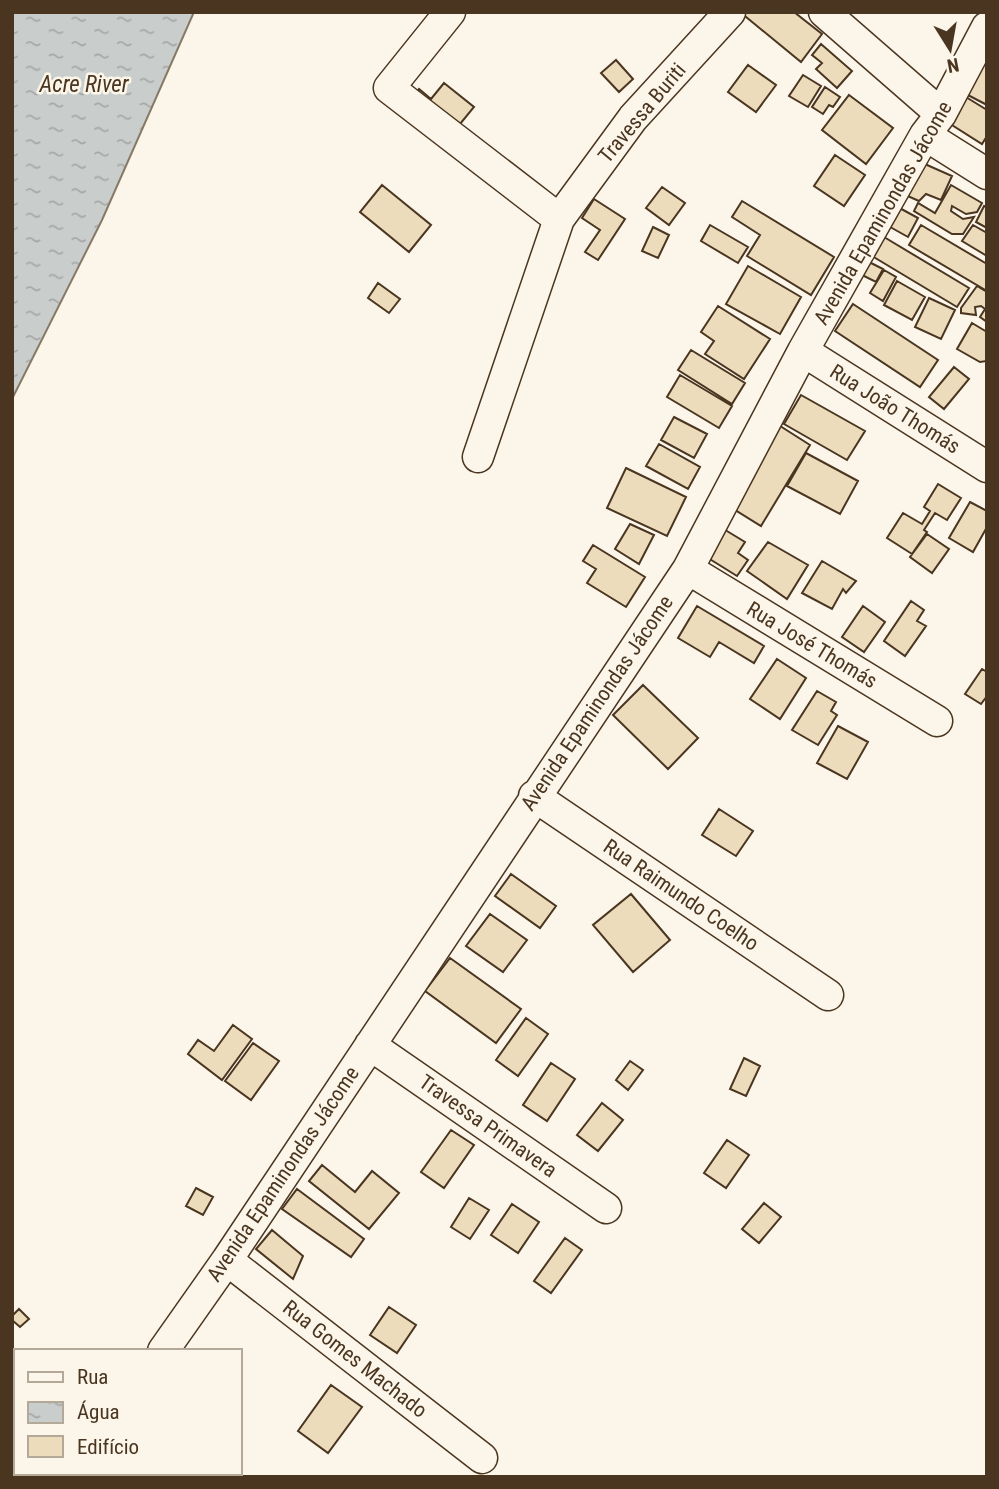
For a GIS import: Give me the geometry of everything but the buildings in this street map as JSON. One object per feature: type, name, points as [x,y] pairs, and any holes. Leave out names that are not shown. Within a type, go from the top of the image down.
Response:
[{"type":"street","points":[[450,12],[388,88],[559,219]]},
{"type":"street","name":"Travessa Buriti","points":[[478,457],[559,219],[633,118],[730,12]]},
{"type":"street","points":[[824,12],[933,125],[987,174]]},
{"type":"street","name":"Avenida Epaminondas Jácome","points":[[164,1349],[227,1260],[534,796],[688,569],[803,351],[987,27]]},
{"type":"street","name":"Rua João Thomás","points":[[803,351],[987,467]]},
{"type":"street","name":"Rua José Thomás","points":[[688,569],[937,721]]},
{"type":"street","name":"Rua Raimundo Coelho","points":[[534,796],[828,995]]},
{"type":"street","name":"Travessa Primavera","points":[[370,1045],[606,1208]]},
{"type":"street","name":"Rua Gomes Machado","points":[[227,1260],[482,1458]]},
{"type":"water","name":"Acre River","points":[[12,12],[194,12],[102,220],[12,399]]}]
